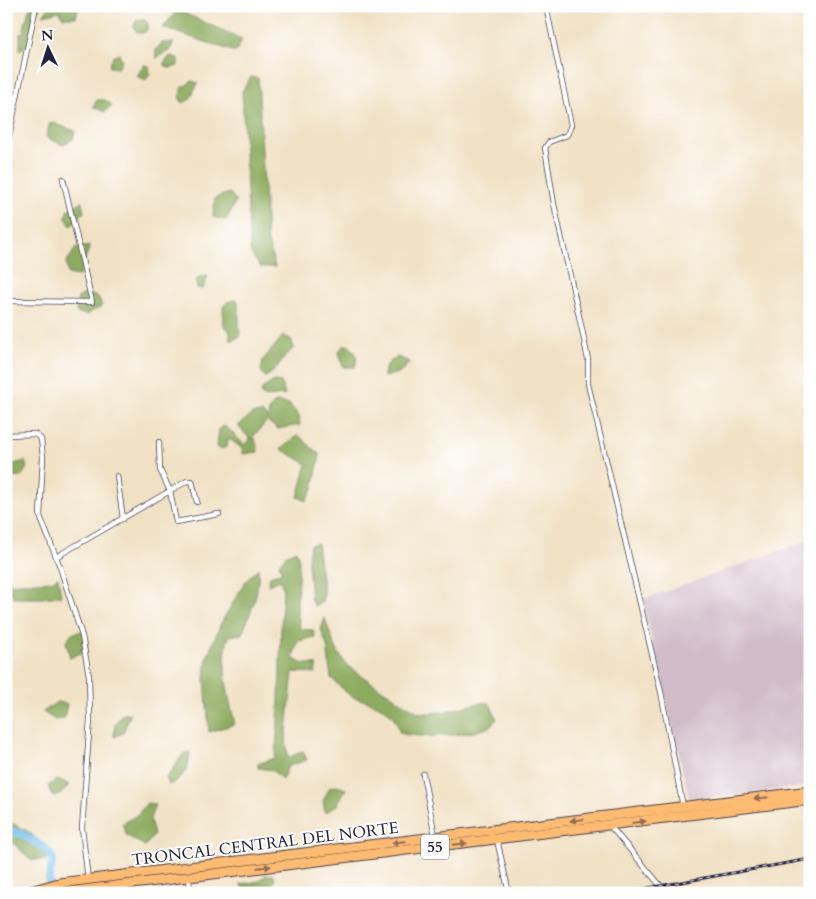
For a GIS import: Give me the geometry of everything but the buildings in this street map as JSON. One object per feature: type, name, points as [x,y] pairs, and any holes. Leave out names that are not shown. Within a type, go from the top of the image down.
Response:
[{"type":"highway","name":"TRONCAL CENTRAL DEL NORTE","points":[[59,890],[88,880],[810,791]]},
{"type":"highway","name":"TRONCAL CENTRAL DEL NORTE","points":[[23,893],[40,888],[59,890],[497,840],[810,800]]},
{"type":"street","points":[[6,151],[36,6]]},
{"type":"street","points":[[546,6],[571,125],[567,135],[550,142],[545,148],[549,178],[584,334],[588,360],[588,384],[661,692],[683,807]]},
{"type":"street","points":[[6,302],[92,302],[63,179]]},
{"type":"street","points":[[6,435],[35,434],[41,440],[43,456],[40,516],[56,557],[82,636],[91,698],[82,828],[88,880]]},
{"type":"street","points":[[159,442],[160,470],[170,491],[176,522],[219,514]]},
{"type":"street","points":[[117,476],[123,519]]},
{"type":"street","points":[[56,557],[187,480],[192,481],[197,502]]},
{"type":"street","points":[[422,774],[435,838]]},
{"type":"street","points":[[610,826],[667,892]]},
{"type":"street","points":[[497,840],[509,893]]},
{"type":"street","points":[[189,876],[190,893]]},
{"type":"street","points":[[653,893],[667,892]]},
{"type":"shaded area","points":[[810,540],[810,786],[690,800],[642,600]]},
{"type":"green space","points":[[30,6],[42,6],[35,14],[31,43],[20,50],[20,34],[23,32]]},
{"type":"green space","points":[[50,6],[75,6],[78,9],[76,17],[62,17],[60,11],[43,15]]},
{"type":"green space","points":[[177,10],[242,39],[236,52],[163,28]]},
{"type":"green space","points":[[141,19],[146,21],[148,26],[146,31],[141,33],[136,31],[134,26],[136,21]]},
{"type":"green space","points":[[162,43],[174,43],[169,51],[156,58],[156,49]]},
{"type":"green space","points":[[119,54],[122,60],[118,68],[109,67],[113,57]]},
{"type":"green space","points":[[170,56],[178,58],[178,66],[169,68],[163,64]]},
{"type":"green space","points":[[144,65],[149,66],[150,74],[145,81],[137,76]]},
{"type":"green space","points":[[251,77],[258,78],[267,238],[275,267],[260,267],[250,252],[242,91]]},
{"type":"green space","points":[[192,81],[198,83],[190,99],[183,103],[179,98],[182,88]]},
{"type":"green space","points":[[97,100],[105,100],[112,105],[105,112],[93,107]]},
{"type":"green space","points":[[50,122],[75,131],[73,139],[63,145],[46,137]]},
{"type":"green space","points":[[230,193],[236,202],[226,220],[213,217],[215,198]]},
{"type":"green space","points":[[82,202],[84,212],[71,226],[66,218],[67,210]]},
{"type":"green space","points":[[90,246],[79,276],[68,274],[66,263],[76,248]]},
{"type":"green space","points":[[208,276],[203,289],[197,288],[196,281],[199,277]]},
{"type":"green space","points":[[87,293],[99,298],[102,306],[86,315],[76,312],[78,298]]},
{"type":"green space","points":[[238,301],[240,336],[230,340],[230,332],[224,326],[223,307],[227,302]]},
{"type":"green space","points":[[283,336],[291,339],[294,348],[273,372],[265,377],[261,371],[263,360]]},
{"type":"green space","points":[[348,345],[356,355],[355,367],[343,367],[339,352],[343,346]]},
{"type":"green space","points":[[398,357],[410,362],[401,372],[384,377],[387,365]]},
{"type":"green space","points":[[274,381],[281,382],[285,395],[265,397],[261,394],[262,389]]},
{"type":"green space","points":[[276,402],[289,404],[299,416],[300,425],[277,429],[267,421],[251,439],[255,438],[258,452],[243,454],[243,449],[228,438],[227,447],[220,449],[217,447],[219,429],[224,426],[246,445],[250,439],[238,426],[252,414],[263,413],[268,419],[269,409]]},
{"type":"green space","points":[[298,435],[320,455],[313,489],[306,501],[298,497],[307,464],[281,449]]},
{"type":"green space","points":[[25,461],[27,468],[21,477],[6,478],[6,466]]},
{"type":"green space","points":[[317,543],[324,594],[322,601],[314,606],[311,600],[308,561],[310,545]]},
{"type":"green space","points":[[296,550],[299,560],[297,605],[300,629],[313,630],[315,637],[298,641],[293,658],[301,663],[317,665],[315,673],[293,672],[286,740],[288,758],[303,751],[307,760],[288,766],[282,780],[272,770],[258,768],[258,764],[275,758],[278,716],[283,589],[280,580],[268,585],[270,576],[282,572],[279,564],[287,554]]},
{"type":"green space","points":[[258,568],[258,585],[249,618],[242,634],[229,636],[226,647],[226,680],[235,724],[209,732],[205,680],[207,657],[221,623],[245,582]]},
{"type":"green space","points":[[58,577],[61,596],[14,598],[6,584],[51,581]]},
{"type":"green space","points":[[325,618],[331,636],[345,663],[416,711],[430,713],[447,711],[489,702],[497,719],[489,727],[470,733],[419,736],[400,733],[394,718],[384,709],[378,705],[353,697],[331,678],[327,646],[321,629]]},
{"type":"green space","points":[[82,631],[87,641],[87,650],[70,658],[66,641],[71,634]]},
{"type":"green space","points":[[57,702],[67,704],[64,718],[55,720],[43,712]]},
{"type":"green space","points":[[131,713],[123,733],[114,737],[115,725],[121,715]]},
{"type":"green space","points":[[190,752],[185,772],[169,785],[166,778],[184,753]]},
{"type":"green space","points":[[60,780],[69,785],[60,795],[52,796],[48,786],[54,781]]},
{"type":"green space","points":[[337,786],[346,789],[337,805],[325,813],[323,801],[330,787]]},
{"type":"green space","points":[[147,803],[155,804],[150,819],[154,835],[145,846],[127,836],[122,824],[137,815]]},
{"type":"green space","points":[[6,820],[32,835],[40,844],[47,860],[31,860],[14,844],[6,842]]},
{"type":"green space","points":[[265,875],[274,875],[275,881],[263,893],[244,893],[241,884],[259,881]]},
{"type":"waterway","points":[[6,830],[22,834],[46,849],[53,859],[49,878],[52,893]]},
{"type":"railway","points":[[620,893],[810,859]]}]
